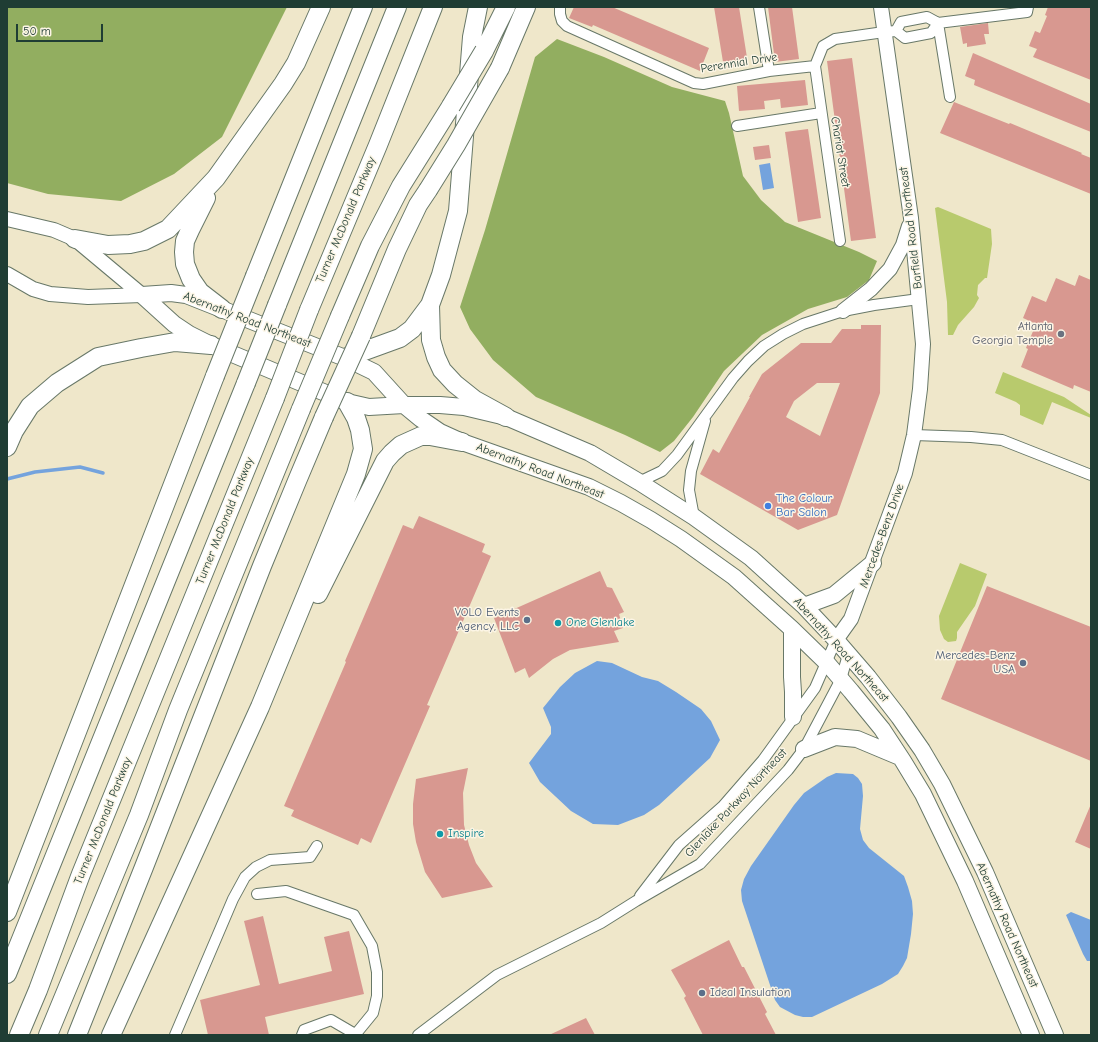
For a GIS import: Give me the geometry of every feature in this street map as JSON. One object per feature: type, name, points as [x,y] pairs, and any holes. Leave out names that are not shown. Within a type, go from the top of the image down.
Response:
[{"type":"highway","points":[[75,239],[108,245],[130,244],[144,241],[168,230],[216,178],[283,84],[296,63],[321,7]]},
{"type":"highway","points":[[7,912],[215,376],[363,7]]},
{"type":"highway","points":[[7,974],[397,7]]},
{"type":"highway","name":"Turner McDonald Parkway","points":[[18,1035],[38,990],[81,874],[433,7]]},
{"type":"highway","points":[[345,358],[400,338],[412,329],[430,305],[441,275],[458,211],[472,37],[478,7]]},
{"type":"highway","points":[[48,1035],[139,815],[178,710],[301,409],[370,246],[401,186],[484,51],[506,7]]},
{"type":"highway","points":[[77,1035],[296,481],[362,336],[397,249],[418,205],[460,139],[500,68],[526,7]]},
{"type":"highway","points":[[216,178],[190,230],[185,242],[184,252],[185,264],[191,279],[200,292],[222,309]]},
{"type":"highway","points":[[430,305],[431,340],[442,370],[455,384],[475,400],[506,417]]},
{"type":"highway","points":[[7,447],[14,431],[30,406],[57,383],[98,357],[175,342],[211,345]]},
{"type":"highway","points":[[110,1035],[260,707],[356,474],[363,449],[360,430],[356,418],[347,402]]},
{"type":"highway","points":[[260,707],[385,462],[401,445],[421,436],[430,436],[462,442]]},
{"type":"main road","name":"Abernathy Road Northeast","points":[[142,295],[171,293],[186,295],[345,358],[374,372],[404,405],[440,432],[462,442],[589,487],[621,503],[681,539],[734,577],[827,663],[882,729],[923,794],[965,881],[1031,1035]]},
{"type":"main road","name":"Abernathy Road Northeast","points":[[142,295],[174,324],[211,345],[347,402],[369,407],[404,405],[464,407],[506,417],[590,452],[694,517],[751,558],[804,606],[836,640],[868,677],[922,750],[942,784],[985,872],[1055,1035]]},
{"type":"main road","points":[[804,606],[834,595],[873,563]]},
{"type":"main road","points":[[792,629],[793,717]]},
{"type":"main road","points":[[804,749],[835,737],[857,739],[900,757]]},
{"type":"street","name":"Perennial Drive","points":[[560,7],[562,21],[567,26],[694,83],[703,84],[769,71],[815,66]]},
{"type":"street","points":[[759,7],[769,71]]},
{"type":"street","name":"Barfield Road Northeast","points":[[881,7],[890,32],[895,103],[911,218],[923,344],[920,389],[911,449]]},
{"type":"street","points":[[890,32],[901,22],[927,17],[938,23],[1027,12],[1028,7]]},
{"type":"street","points":[[815,66],[823,46],[835,39],[890,32],[905,38],[931,33],[938,23]]},
{"type":"street","points":[[938,23],[950,98]]},
{"type":"street","name":"Chariot Street","points":[[815,66],[840,241]]},
{"type":"street","points":[[737,126],[821,113]]},
{"type":"street","points":[[842,311],[871,289],[890,269],[903,246],[911,218]]},
{"type":"street","name":"Abernathy Road Northeast","points":[[7,219],[54,230],[75,239],[142,295]]},
{"type":"street","name":"Abernathy Road Northeast","points":[[7,274],[33,288],[50,294],[88,297],[142,295]]},
{"type":"street","points":[[639,482],[662,471],[677,455],[733,378],[764,346],[803,324],[842,311],[919,299]]},
{"type":"street","points":[[694,517],[689,490],[691,471],[708,414]]},
{"type":"street","points":[[914,435],[972,437],[1002,440],[1091,475]]},
{"type":"street","name":"Mercedes-Benz Drive","points":[[836,640],[850,622],[905,473],[911,449]]},
{"type":"street","name":"Mercedes-Benz Drive","points":[[848,654],[850,622]]},
{"type":"street","name":"Glenlake Parkway Northeast","points":[[636,901],[679,845],[723,806],[763,760],[815,688],[836,640]]},
{"type":"street","name":"Glenlake Parkway Northeast","points":[[418,1035],[497,975],[601,924],[636,901],[700,864],[788,770],[804,749],[841,679],[848,654]]},
{"type":"street","points":[[175,1035],[233,899],[245,877],[256,867],[270,860],[310,858],[317,846]]},
{"type":"street","points":[[257,894],[286,891],[354,915],[372,946],[378,972],[377,996],[373,1013],[355,1035],[331,1020],[304,1030],[302,1035]]},
{"type":"green space","points":[[7,7],[287,7],[222,137],[174,174],[121,201],[48,194],[7,183]]},
{"type":"green space","points":[[557,39],[604,57],[672,87],[725,101],[743,176],[761,200],[785,222],[859,252],[877,261],[869,280],[847,297],[808,309],[762,335],[724,371],[693,417],[674,441],[660,452],[625,435],[536,397],[493,360],[470,329],[460,307],[485,230],[535,57]]},
{"type":"green space","points":[[938,207],[991,229],[992,244],[987,278],[985,278],[978,285],[977,295],[979,298],[974,307],[958,325],[953,335],[948,335],[947,302],[935,208]]},
{"type":"green space","points":[[1003,372],[1064,397],[1091,415],[1091,418],[1052,402],[1043,425],[1020,415],[1020,405],[995,393]]},
{"type":"green space","points":[[960,563],[987,574],[975,606],[957,632],[956,641],[948,642],[944,639],[940,630],[939,616]]},
{"type":"water","points":[[770,163],[774,188],[763,190],[759,165]]},
{"type":"water","points":[[597,661],[612,663],[642,677],[658,681],[676,692],[701,709],[711,721],[720,740],[710,758],[659,805],[644,815],[618,825],[593,824],[571,811],[540,782],[529,763],[551,734],[551,727],[543,708],[560,687],[575,673]]},
{"type":"water","points":[[836,773],[853,774],[862,784],[863,796],[860,829],[863,840],[869,848],[904,876],[912,901],[913,914],[911,934],[907,958],[898,974],[882,984],[812,1017],[803,1017],[795,1015],[780,1007],[775,1000],[742,901],[741,890],[744,879],[751,866],[794,805],[804,793],[827,777]]},
{"type":"water","points":[[1071,912],[1091,920],[1091,961],[1087,961],[1083,954],[1066,915]]},
{"type":"building","points":[[574,7],[612,7],[709,48],[700,71],[593,25],[592,27],[569,18]]},
{"type":"building","points":[[714,7],[739,7],[748,64],[724,68]]},
{"type":"building","points":[[768,7],[792,7],[799,59],[775,62]]},
{"type":"building","points":[[1048,7],[1091,7],[1091,80],[1033,57],[1037,49],[1029,46],[1035,31],[1040,33],[1047,16],[1045,15]]},
{"type":"building","points":[[988,23],[989,34],[984,34],[986,44],[967,47],[967,43],[963,44],[960,27]]},
{"type":"building","points":[[973,53],[1091,104],[1091,132],[974,85],[975,80],[965,76]]},
{"type":"building","points":[[852,58],[876,238],[851,241],[827,61]]},
{"type":"building","points":[[805,80],[808,105],[781,108],[780,99],[764,101],[765,109],[739,111],[737,86]]},
{"type":"building","points":[[954,102],[1009,124],[1010,123],[1091,158],[1091,194],[940,133]]},
{"type":"building","points":[[808,129],[821,218],[798,222],[785,132]]},
{"type":"building","points":[[769,145],[771,158],[755,160],[753,147]]},
{"type":"building","name":"Atlanta Georgia Temple","points":[[1079,275],[1091,280],[1091,392],[1074,385],[1073,389],[1021,367],[1028,349],[1026,348],[1036,324],[1023,318],[1032,296],[1046,302],[1056,278],[1075,286]]},
{"type":"building","points":[[861,325],[881,325],[880,393],[837,515],[798,530],[700,474],[713,449],[719,453],[762,374],[801,343],[831,343],[842,329],[861,329]],"holes":[[[817,383],[840,383],[820,436],[786,417],[794,401]]]},
{"type":"building","points":[[419,516],[485,544],[482,552],[491,556],[427,705],[430,706],[371,843],[361,838],[358,845],[291,816],[294,810],[284,806],[403,525],[413,529]]},
{"type":"building","name":"One Glenlake","points":[[600,571],[607,587],[612,588],[624,612],[619,614],[623,628],[614,631],[619,642],[570,650],[553,659],[529,678],[525,668],[515,673],[494,618]]},
{"type":"building","name":"Mercedes-Benz USA","points":[[987,586],[1091,627],[1091,761],[941,699]]},
{"type":"building","name":"Inspire","points":[[468,768],[463,793],[464,825],[469,845],[476,863],[493,887],[442,898],[425,872],[416,842],[413,824],[413,804],[416,779]]},
{"type":"building","points":[[1091,804],[1091,849],[1075,842]]},
{"type":"building","points":[[263,916],[279,984],[332,971],[324,937],[349,931],[364,994],[265,1017],[269,1035],[208,1035],[200,1000],[260,985],[244,921]]},
{"type":"building","points":[[729,940],[767,1012],[765,1014],[776,1035],[703,1035],[684,998],[686,996],[671,970]]},
{"type":"building","points":[[586,1018],[595,1035],[549,1035]]},
{"type":"waterway","points":[[7,479],[35,472],[80,467],[103,473]]},
{"type":"place","name":"Atlanta Georgia Temple","points":[[1061,334]]},
{"type":"place","name":"The Colour Bar Salon","points":[[768,506]]},
{"type":"place","name":"VOLO Events Agency, LLC","points":[[527,620]]},
{"type":"place","name":"One Glenlake","points":[[558,623]]},
{"type":"place","name":"Mercedes-Benz USA","points":[[1023,663]]},
{"type":"place","name":"Inspire","points":[[440,834]]},
{"type":"place","name":"Ideal Insulation","points":[[702,993]]}]
